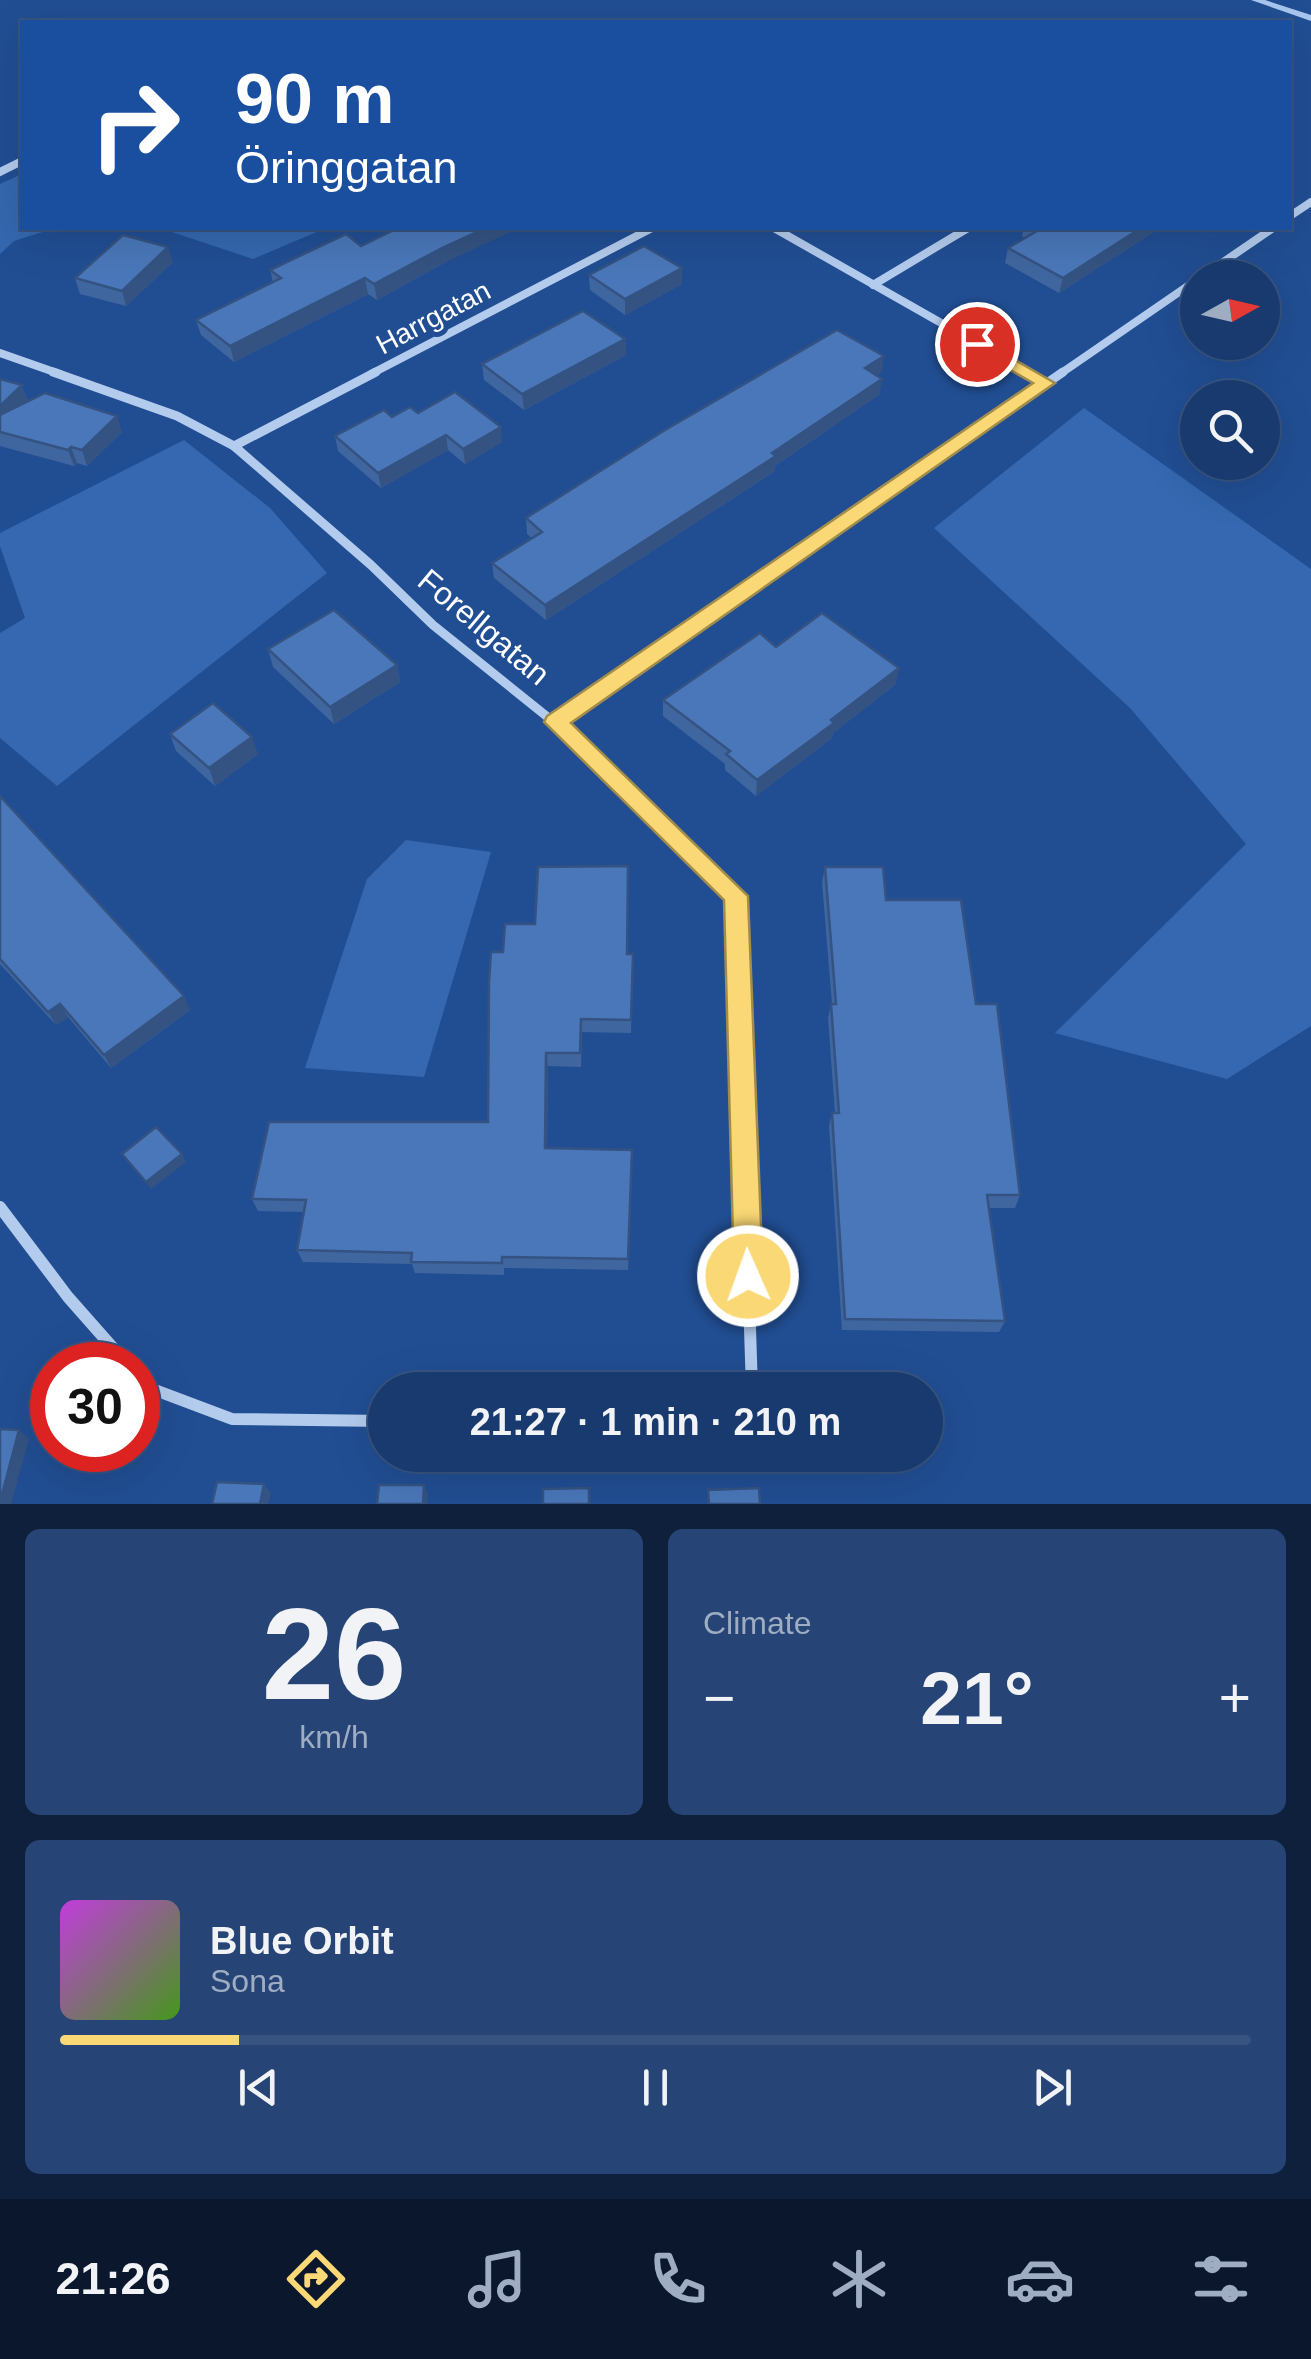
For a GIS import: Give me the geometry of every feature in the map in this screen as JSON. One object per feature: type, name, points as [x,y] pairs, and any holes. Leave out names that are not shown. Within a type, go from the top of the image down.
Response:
[{"type":"street","name":"Harrgatan","points":[[234,446],[648,230]]},
{"type":"street","points":[[777,230],[1046,383]]},
{"type":"street","points":[[873,285],[965,230]]},
{"type":"street","points":[[1226,260],[1270,230]]},
{"type":"street","points":[[555,722],[1180,291]]},
{"type":"street","name":"Forellgatan","points":[[0,354],[177,416],[234,446],[371,565],[432,625],[555,722],[736,896],[751,1372]]},
{"type":"street","points":[[0,1207],[108,1342]]},
{"type":"street","points":[[160,1392],[232,1419],[368,1420]]},
{"type":"shaded area","points":[[20,175],[20,230],[49,230],[14,241],[0,254],[0,184]]},
{"type":"shaded area","points":[[166,230],[321,230],[253,259]]},
{"type":"shaded area","points":[[1084,408],[1180,476],[1180,480],[1186,480],[1311,569],[1311,1026],[1227,1079],[1055,1033],[1246,844],[1130,708],[934,528]]},
{"type":"shaded area","points":[[184,440],[270,508],[327,573],[57,786],[0,738],[0,633],[25,618],[0,546],[0,533]]},
{"type":"shaded area","points":[[406,840],[491,852],[424,1077],[305,1068],[367,879]]},
{"type":"building","points":[[394,230],[482,230],[374,284],[365,278],[230,346],[196,320],[281,278],[270,270],[346,234],[361,246]]},
{"type":"building","points":[[1038,230],[1138,230],[1063,278],[1008,248]]},
{"type":"building","points":[[123,235],[168,247],[122,291],[75,278]]},
{"type":"building","points":[[644,246],[682,268],[625,299],[589,275]]},
{"type":"building","points":[[583,311],[625,339],[522,394],[482,364]]},
{"type":"building","points":[[837,330],[884,356],[865,368],[882,379],[772,453],[776,456],[545,605],[492,563],[542,532],[526,518],[665,430]]},
{"type":"building","points":[[0,379],[22,385],[0,406]]},
{"type":"building","points":[[455,392],[501,427],[463,449],[446,435],[378,473],[335,436],[384,410],[392,417],[410,407],[418,413]]},
{"type":"building","points":[[45,393],[117,416],[82,450],[68,450],[0,432],[0,415]]},
{"type":"building","points":[[334,610],[397,665],[330,707],[268,649]]},
{"type":"building","points":[[822,613],[899,668],[757,780],[726,754],[730,751],[663,700],[760,633],[776,647]]},
{"type":"building","points":[[213,703],[252,737],[209,768],[170,734]]},
{"type":"building","points":[[0,796],[184,996],[104,1055],[60,1004],[48,1012],[0,959]]},
{"type":"building","points":[[628,866],[627,954],[633,954],[631,1020],[581,1019],[580,1053],[546,1053],[545,1148],[632,1150],[628,1259],[502,1257],[502,1263],[411,1262],[412,1253],[297,1250],[306,1200],[252,1199],[269,1122],[488,1122],[491,952],[503,952],[505,924],[535,924],[538,867]]},
{"type":"building","points":[[825,867],[883,867],[886,900],[961,900],[976,1004],[997,1004],[1020,1195],[987,1195],[1005,1321],[845,1319],[832,1113],[839,1113],[831,1004],[836,1004]]},
{"type":"building","points":[[156,1127],[182,1154],[146,1182],[122,1154]]},
{"type":"building","points":[[0,1429],[19,1430],[0,1502]]},
{"type":"building","points":[[217,1482],[264,1484],[260,1504],[212,1504]]},
{"type":"building","points":[[379,1485],[424,1485],[423,1504],[377,1504]]},
{"type":"building","points":[[589,1488],[589,1504],[543,1504],[543,1489]]},
{"type":"building","points":[[759,1488],[760,1504],[709,1504],[708,1490]]},
{"type":"waterway","points":[[1256,0],[1311,18]]},
{"type":"route","points":[[748,1276],[736,896],[555,722],[1046,383],[977,344]]}]
